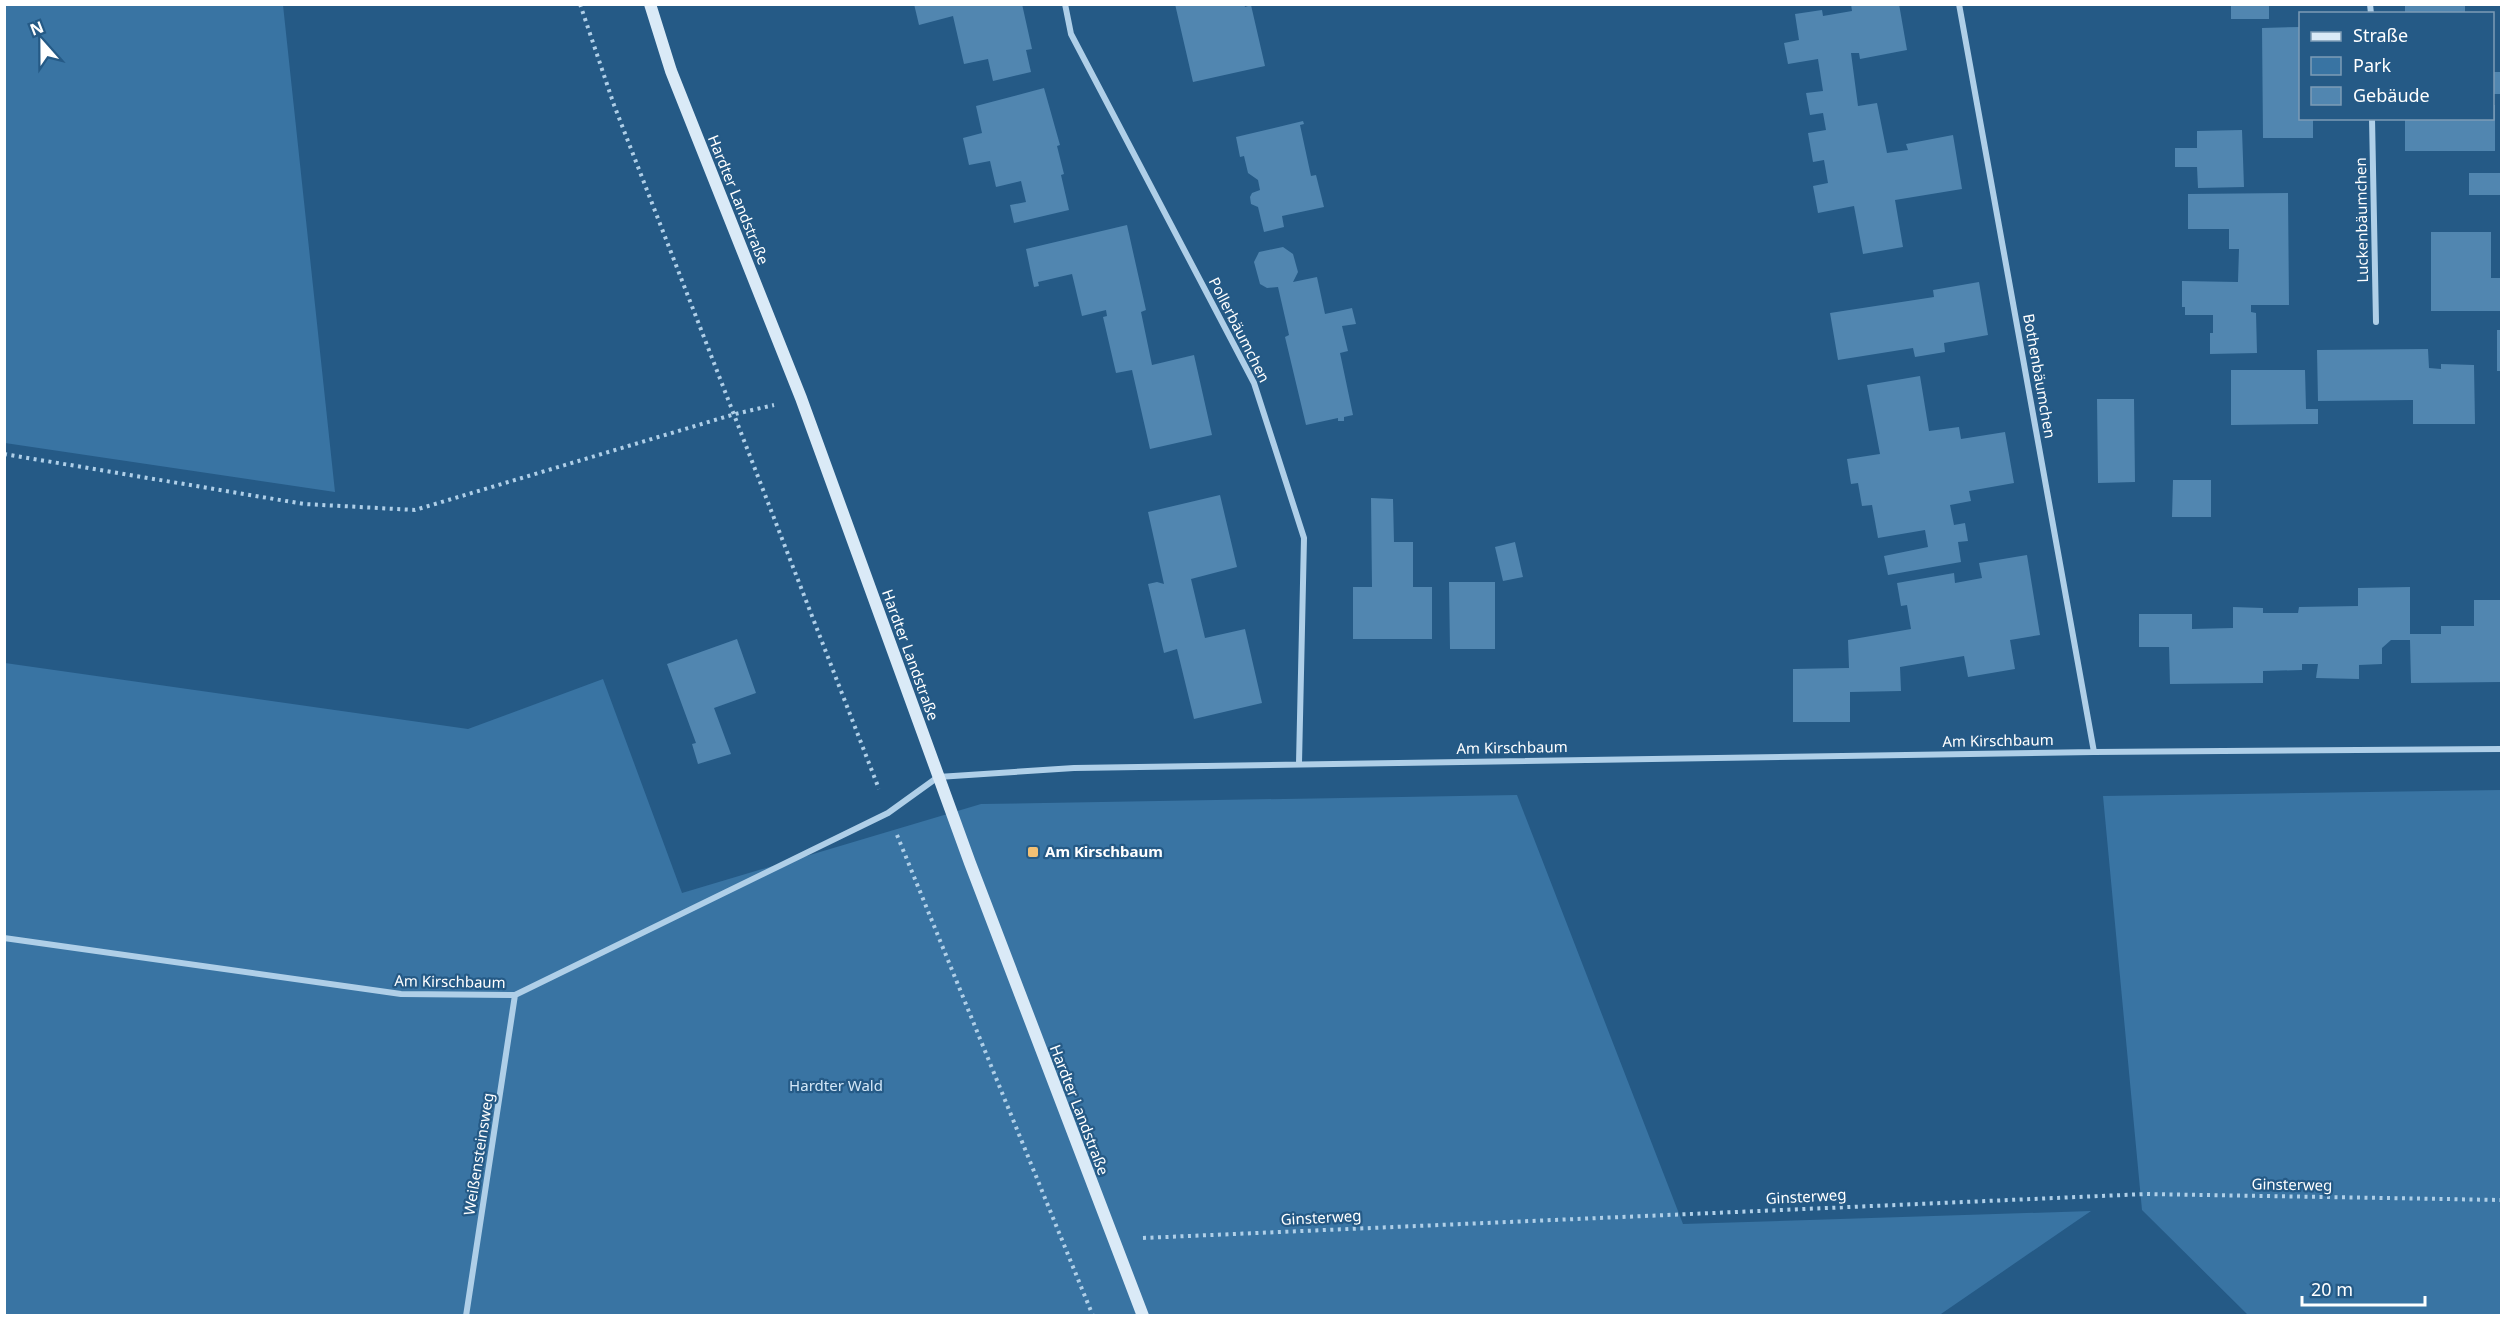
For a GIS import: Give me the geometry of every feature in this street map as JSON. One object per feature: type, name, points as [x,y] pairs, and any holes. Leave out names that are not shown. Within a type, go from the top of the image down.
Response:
[{"type":"main road","name":"Hardter Landstraße","points":[[650,4],[670,71],[801,398],[938,777],[1112,1240],[1143,1316]]},
{"type":"street","name":"Pollerbäumchen","points":[[1065,4],[1071,34],[1254,383],[1304,538],[1299,763]]},
{"type":"street","name":"Bothenbäumchen","points":[[1959,4],[2094,752]]},
{"type":"street","name":"Luckenbäumchen","points":[[2372,120],[2376,321]]},
{"type":"street","name":"Am Kirschbaum","points":[[4,938],[401,994],[515,995],[888,813],[938,777],[1074,768],[1299,763],[2502,749]]},
{"type":"street","name":"Weißensteinsweg","points":[[466,1316],[515,995]]},
{"type":"path","points":[[580,4],[614,105],[888,813],[1093,1316]]},
{"type":"path","points":[[4,454],[304,504],[414,510],[735,414],[801,398]]},
{"type":"path","name":"Ginsterweg","points":[[1112,1240],[2146,1194],[2502,1200]]},
{"type":"green space","points":[[4,5],[283,5],[335,492],[5,443]]},
{"type":"green space","name":"Hardter Wald","points":[[5,663],[468,729],[603,679],[682,893],[981,804],[1517,795],[1683,1224],[2091,1211],[1938,1316],[5,1316]]},
{"type":"green space","points":[[2501,790],[2501,1315],[2248,1315],[2142,1210],[2103,796]]},
{"type":"building","points":[[914,4],[1022,4],[1032,49],[1026,50],[1031,72],[993,81],[988,59],[964,64],[953,16],[919,25]]},
{"type":"building","points":[[1175,4],[1244,4],[1245,7],[1251,5],[1265,66],[1193,82]]},
{"type":"building","points":[[1851,4],[1899,4],[1907,50],[1860,59],[1859,53],[1851,53],[1858,106],[1877,103],[1887,153],[1908,150],[1906,144],[1953,135],[1962,189],[1895,200],[1903,247],[1863,254],[1854,206],[1818,213],[1813,186],[1828,183],[1824,160],[1813,162],[1808,133],[1826,130],[1823,113],[1810,115],[1806,93],[1823,91],[1818,59],[1788,64],[1784,43],[1799,40],[1795,14],[1822,10],[1823,16],[1852,11]]},
{"type":"building","points":[[2231,4],[2269,4],[2269,19],[2231,19]]},
{"type":"building","points":[[2405,4],[2465,4],[2465,12],[2405,12]]},
{"type":"building","points":[[2299,27],[2299,120],[2313,120],[2313,138],[2263,138],[2262,28]]},
{"type":"building","points":[[2494,72],[2500,72],[2500,94],[2494,94]]},
{"type":"building","points":[[1044,88],[1060,145],[1057,146],[1064,174],[1061,175],[1069,210],[1014,223],[1010,205],[1026,202],[1021,181],[996,187],[990,161],[969,165],[963,138],[982,133],[976,106]]},
{"type":"building","points":[[2495,105],[2495,151],[2405,151],[2405,120],[2494,120]]},
{"type":"building","points":[[1303,121],[1304,124],[1300,125],[1311,176],[1316,175],[1324,207],[1282,216],[1284,227],[1264,232],[1258,207],[1251,204],[1250,197],[1252,193],[1260,190],[1258,180],[1248,173],[1244,156],[1240,157],[1236,137]]},
{"type":"building","points":[[2242,130],[2244,187],[2198,188],[2197,167],[2175,167],[2175,148],[2197,148],[2197,131]]},
{"type":"building","points":[[2469,173],[2502,173],[2502,195],[2469,195]]},
{"type":"building","points":[[2288,193],[2289,305],[2251,305],[2251,312],[2256,313],[2257,353],[2210,354],[2213,315],[2185,315],[2185,307],[2182,307],[2182,281],[2238,282],[2239,249],[2229,249],[2229,229],[2188,229],[2188,194]]},
{"type":"building","points":[[1127,225],[1146,310],[1141,312],[1152,365],[1194,355],[1212,435],[1150,449],[1132,370],[1116,373],[1103,317],[1107,316],[1106,310],[1082,316],[1072,274],[1038,282],[1039,286],[1034,287],[1026,249]]},
{"type":"building","points":[[2431,232],[2491,232],[2491,278],[2502,278],[2502,311],[2431,311]]},
{"type":"building","points":[[1283,247],[1293,254],[1298,272],[1293,282],[1317,277],[1325,314],[1352,308],[1356,324],[1342,326],[1348,351],[1340,353],[1353,415],[1344,417],[1344,421],[1338,421],[1338,418],[1306,425],[1285,337],[1289,335],[1278,287],[1267,288],[1260,284],[1254,262],[1259,252]]},
{"type":"building","points":[[1979,282],[1988,335],[1944,343],[1945,352],[1915,357],[1913,348],[1838,360],[1830,313],[1934,297],[1933,290]]},
{"type":"building","points":[[2497,330],[2502,330],[2502,371],[2497,371]]},
{"type":"building","points":[[2428,349],[2429,368],[2441,369],[2441,364],[2474,365],[2475,424],[2413,424],[2413,400],[2318,401],[2317,350]]},
{"type":"building","points":[[2231,370],[2305,370],[2306,409],[2318,409],[2318,424],[2231,425]]},
{"type":"building","points":[[1920,376],[1929,431],[1959,427],[1961,439],[2005,432],[2014,483],[1969,491],[1971,501],[1950,505],[1954,525],[1965,523],[1968,541],[1958,542],[1961,562],[1888,575],[1884,556],[1928,547],[1925,530],[1878,538],[1872,505],[1862,506],[1858,483],[1851,484],[1847,459],[1880,454],[1867,385]]},
{"type":"building","points":[[2097,399],[2134,399],[2135,482],[2098,483]]},
{"type":"building","points":[[2173,480],[2211,480],[2211,517],[2172,517]]},
{"type":"building","points":[[1220,495],[1237,567],[1191,579],[1205,638],[1245,629],[1262,703],[1194,719],[1177,649],[1164,653],[1148,584],[1157,582],[1164,584],[1148,512]]},
{"type":"building","points":[[1371,498],[1393,499],[1394,542],[1413,542],[1413,587],[1432,587],[1432,639],[1353,639],[1353,587],[1372,587]]},
{"type":"building","points":[[1515,542],[1523,577],[1503,581],[1495,547]]},
{"type":"building","points":[[2027,555],[2040,635],[2010,640],[2015,669],[1968,677],[1964,656],[1900,667],[1901,691],[1850,692],[1850,722],[1793,722],[1793,669],[1849,668],[1848,640],[1911,629],[1907,605],[1901,606],[1897,583],[1954,573],[1955,583],[1982,578],[1979,563]]},
{"type":"building","points":[[1449,582],[1495,582],[1495,649],[1450,649]]},
{"type":"building","points":[[2410,587],[2410,634],[2441,634],[2441,626],[2474,626],[2474,600],[2502,600],[2502,682],[2411,683],[2410,640],[2391,640],[2382,648],[2382,664],[2359,665],[2359,679],[2316,678],[2318,664],[2302,664],[2302,670],[2263,671],[2263,683],[2170,684],[2169,647],[2139,647],[2139,614],[2192,614],[2192,629],[2233,628],[2233,607],[2263,608],[2263,613],[2298,613],[2299,607],[2358,606],[2358,588]]},
{"type":"building","points":[[737,639],[756,693],[714,708],[731,754],[698,764],[692,744],[696,743],[667,664]]},
{"type":"place","name":"Am Kirschbaum","points":[[1033,852]]}]
